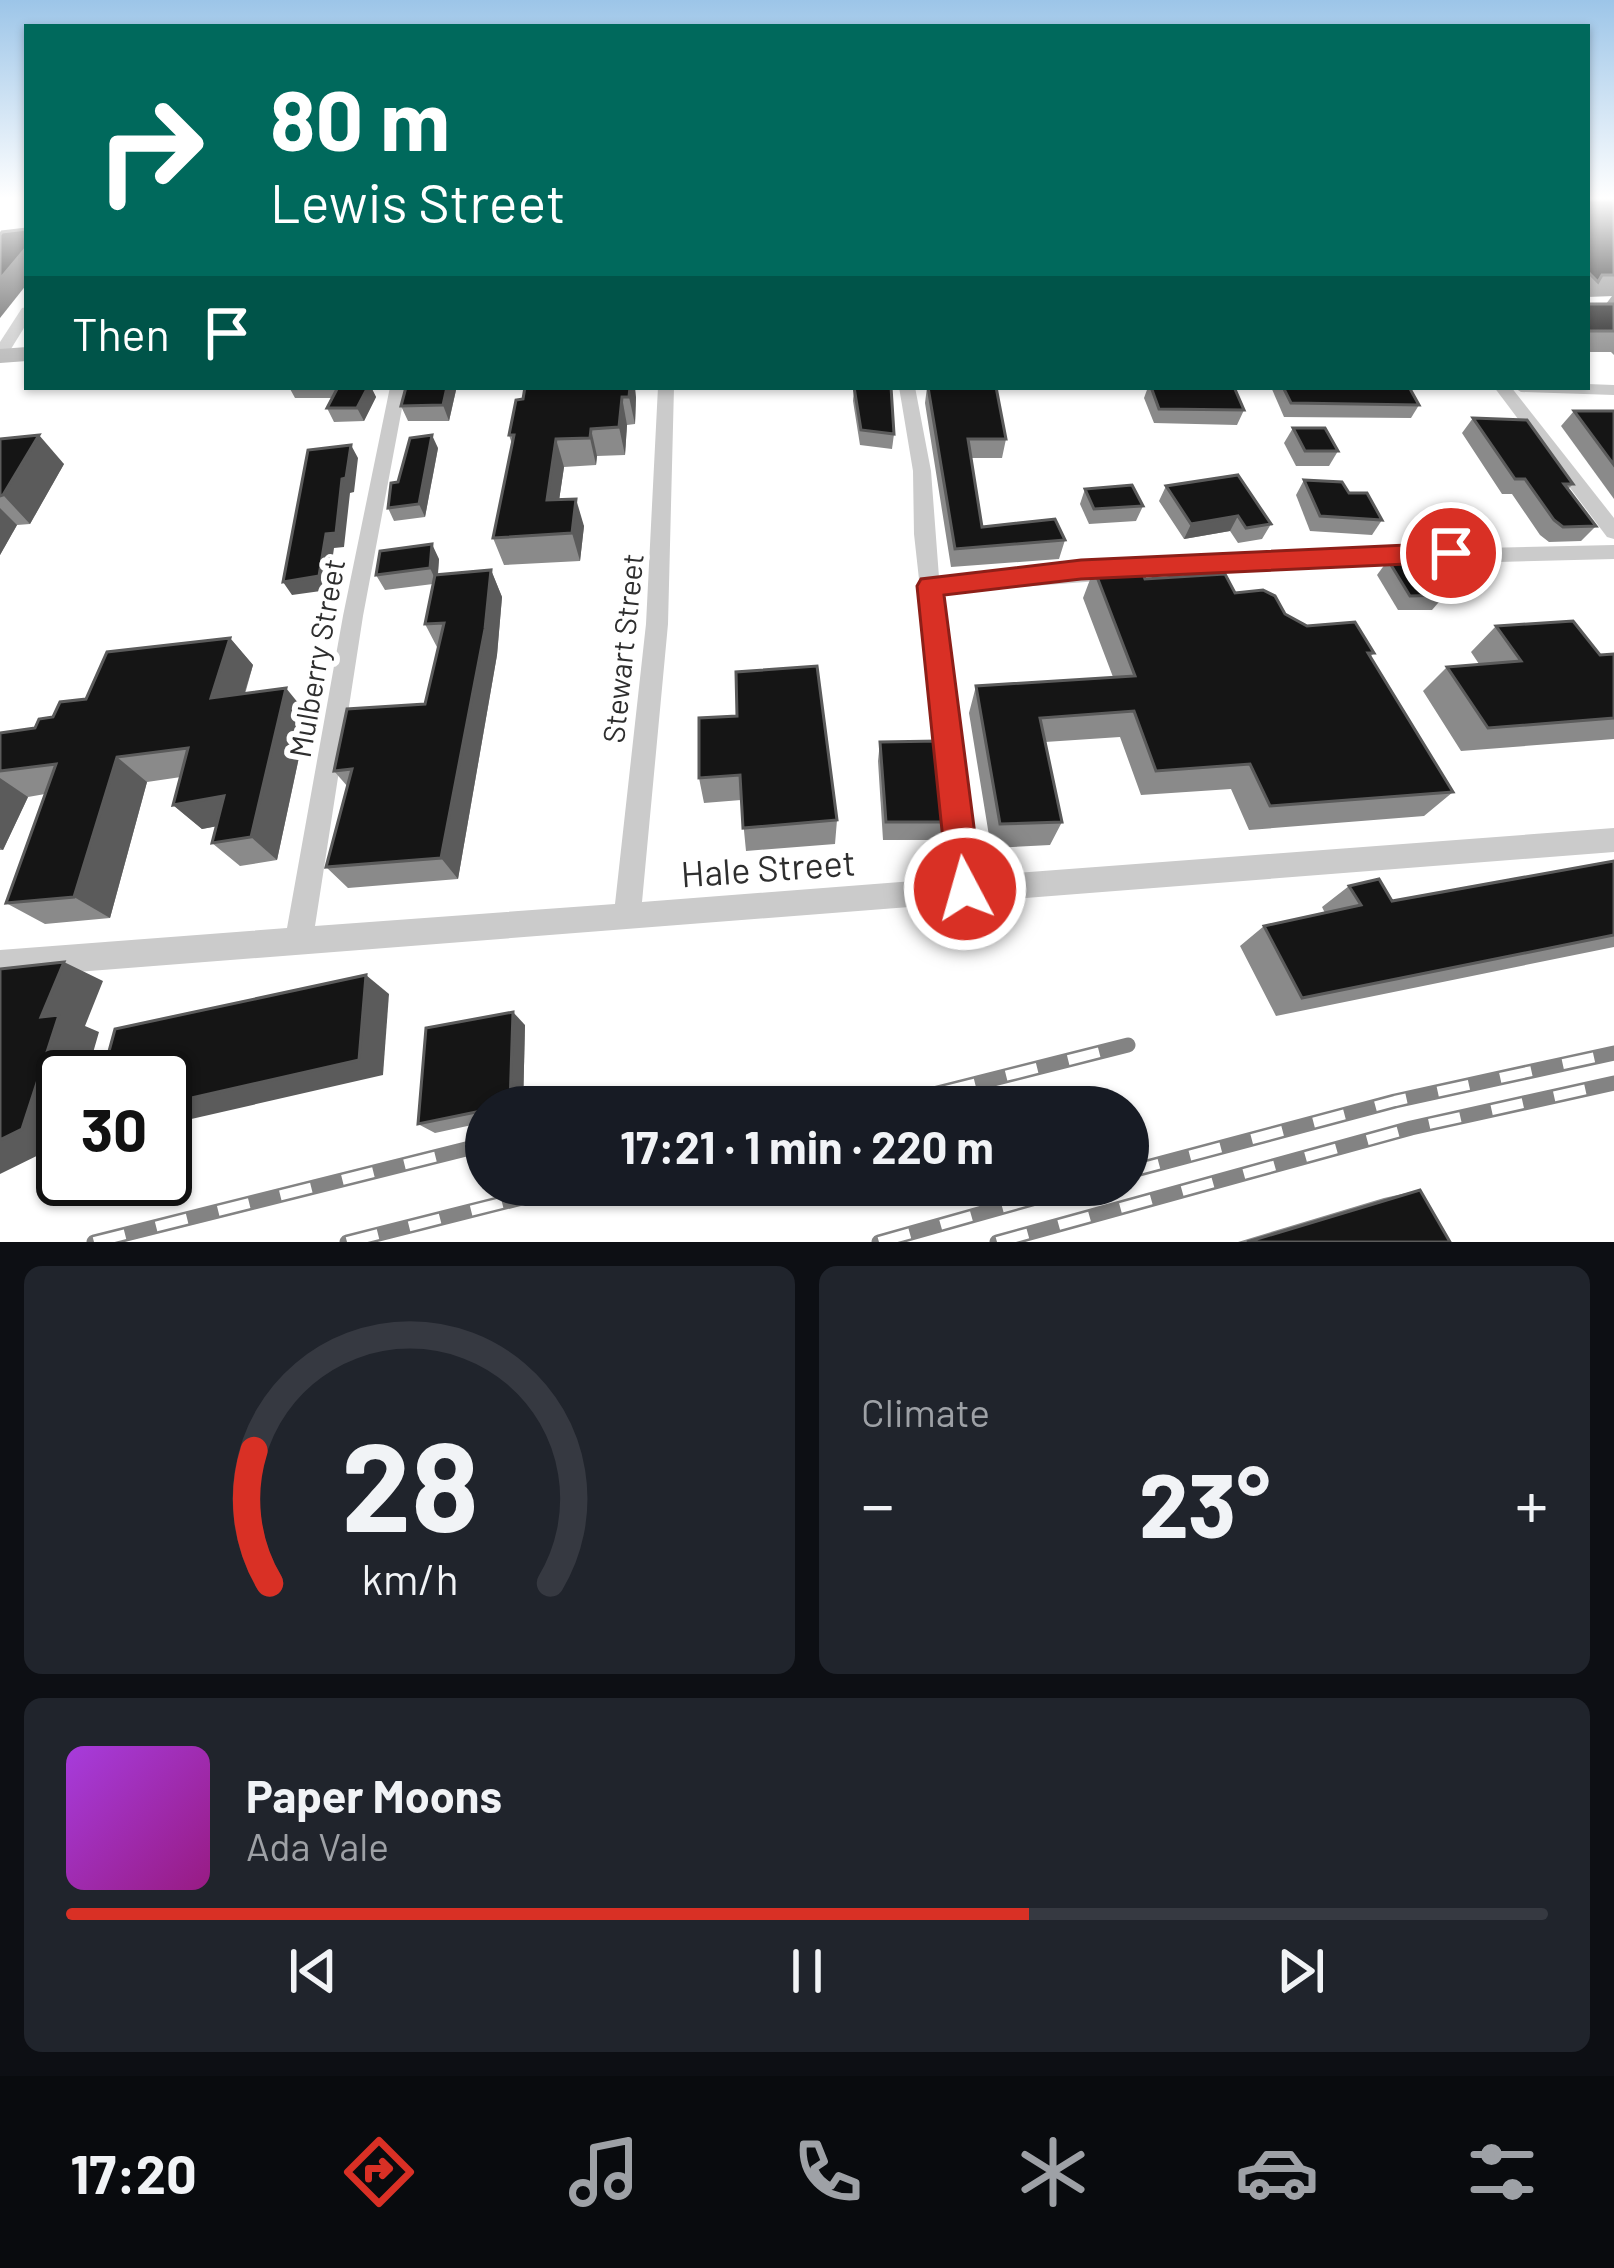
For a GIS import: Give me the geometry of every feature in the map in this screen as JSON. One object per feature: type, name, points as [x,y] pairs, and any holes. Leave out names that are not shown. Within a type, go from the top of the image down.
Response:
[{"type":"street","points":[[0,355],[24,316]]},
{"type":"street","name":"Mulberry Street","points":[[299,939],[350,634],[397,390]]},
{"type":"street","name":"Stewart Street","points":[[627,914],[659,601],[666,390]]},
{"type":"street","points":[[908,390],[922,472],[930,586],[965,889]]},
{"type":"street","points":[[1504,390],[1614,532]]},
{"type":"street","points":[[930,586],[1105,568],[1451,553],[1614,552]]},
{"type":"street","name":"Hale Street","points":[[0,964],[1614,840]]},
{"type":"building","points":[[0,258],[18,258],[0,279]]},
{"type":"building","points":[[1590,258],[1614,258],[1614,275],[1602,275],[1598,282],[1590,274]]},
{"type":"building","points":[[1590,304],[1614,304],[1614,331],[1590,331]]},
{"type":"building","points":[[336,390],[366,390],[357,408],[327,408]]},
{"type":"building","points":[[405,390],[446,390],[443,405],[401,406]]},
{"type":"building","points":[[524,390],[630,390],[629,397],[622,397],[619,427],[591,429],[590,438],[556,439],[547,500],[576,499],[572,533],[493,538],[514,435],[509,435],[516,400],[523,399]]},
{"type":"building","points":[[854,390],[891,390],[894,434],[861,430]]},
{"type":"building","points":[[928,390],[997,390],[1006,439],[968,439],[982,527],[1055,519],[1065,540],[955,549]]},
{"type":"building","points":[[1152,390],[1235,390],[1244,410],[1159,409]]},
{"type":"building","points":[[1284,390],[1411,390],[1419,405],[1291,403]]},
{"type":"building","points":[[1574,411],[1614,411],[1614,465]]},
{"type":"building","points":[[1473,418],[1527,420],[1573,484],[1564,484],[1596,526],[1563,527],[1554,520],[1525,479],[1515,479]]},
{"type":"building","points":[[1293,428],[1325,428],[1338,451],[1305,451]]},
{"type":"building","points":[[39,435],[3,495],[0,496],[0,439]]},
{"type":"building","points":[[432,435],[419,504],[388,508],[391,483],[398,482],[410,438]]},
{"type":"building","points":[[351,445],[336,533],[326,534],[319,576],[283,582],[308,450]]},
{"type":"building","points":[[1238,475],[1271,524],[1246,528],[1238,516],[1191,524],[1166,486]]},
{"type":"building","points":[[1304,480],[1342,482],[1349,493],[1367,493],[1382,520],[1320,516]]},
{"type":"building","points":[[1132,485],[1143,506],[1094,509],[1085,489]]},
{"type":"building","points":[[432,544],[430,568],[376,575],[380,551]]},
{"type":"building","points":[[1422,559],[1445,595],[1410,596],[1388,560]]},
{"type":"building","points":[[1140,566],[1145,579],[1225,574],[1235,593],[1263,590],[1275,596],[1285,614],[1307,626],[1355,622],[1374,653],[1368,653],[1453,792],[1270,806],[1250,764],[1156,771],[1134,711],[1040,718],[1062,822],[1000,824],[976,686],[1135,676],[1094,569]]},
{"type":"building","points":[[491,570],[485,629],[441,858],[326,867],[352,769],[334,771],[347,709],[425,704],[444,623],[425,624],[435,575]]},
{"type":"building","points":[[1573,621],[1600,655],[1614,654],[1614,718],[1488,728],[1447,667],[1521,661],[1496,626]]},
{"type":"building","points":[[230,638],[211,698],[286,688],[251,837],[212,843],[224,796],[173,805],[188,748],[117,757],[74,897],[6,903],[56,764],[0,771],[0,733],[35,728],[39,719],[53,717],[60,702],[86,699],[107,652]]},
{"type":"building","points":[[817,666],[837,820],[743,828],[740,775],[699,778],[699,718],[737,716],[736,672]]},
{"type":"building","points":[[939,741],[948,822],[886,822],[880,742]]},
{"type":"building","points":[[1614,861],[1614,935],[1302,998],[1264,926],[1361,905],[1349,886],[1379,879],[1392,901]]},
{"type":"building","points":[[64,962],[41,1017],[59,1015],[48,1050],[36,1050],[36,1086],[22,1129],[0,1140],[0,969]]},
{"type":"building","points":[[366,975],[359,1060],[192,1098],[192,1050],[109,1050],[115,1029]]},
{"type":"building","points":[[513,1012],[511,1086],[465,1086],[465,1114],[418,1124],[426,1028]]},
{"type":"building","points":[[1420,1190],[1450,1242],[1247,1242]]},
{"type":"railway","points":[[965,1086],[1128,1045]]},
{"type":"railway","points":[[1149,1166],[1395,1101],[1614,1053]]},
{"type":"railway","points":[[997,1242],[1411,1128],[1614,1083]]},
{"type":"railway","points":[[94,1242],[465,1149]]},
{"type":"railway","points":[[347,1242],[490,1206]]},
{"type":"railway","points":[[879,1242],[1007,1206]]},
{"type":"route","points":[[965,889],[930,586],[1081,570],[1451,553]]}]
